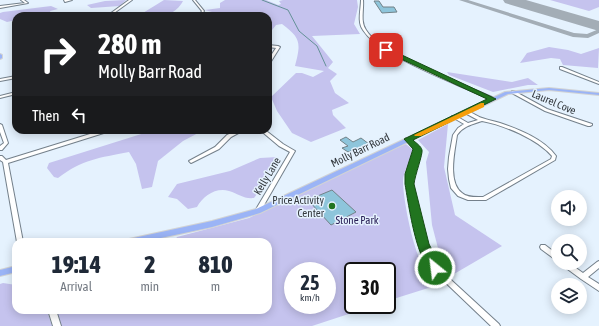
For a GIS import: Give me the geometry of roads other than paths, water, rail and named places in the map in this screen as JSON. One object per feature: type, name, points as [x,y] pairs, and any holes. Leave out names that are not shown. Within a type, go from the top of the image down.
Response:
[{"type":"main road","name":"Molly Barr Road","points":[[147,238],[212,224],[258,211],[454,117],[493,99],[513,92],[549,89],[599,94]]},
{"type":"main road","points":[[0,273],[12,270]]},
{"type":"street","points":[[0,8],[26,3],[22,0]]},
{"type":"street","points":[[65,1],[71,0]]},
{"type":"street","points":[[114,12],[131,0]]},
{"type":"street","points":[[194,0],[202,12]]},
{"type":"street","points":[[362,0],[362,24],[364,30],[376,43],[404,59],[493,99]]},
{"type":"street","points":[[272,46],[278,47],[272,57]]},
{"type":"street","points":[[561,68],[599,83]]},
{"type":"street","points":[[0,76],[12,77]]},
{"type":"street","points":[[0,81],[12,78]]},
{"type":"street","name":"Laurel Cove","points":[[513,92],[546,110],[590,125]]},
{"type":"street","points":[[0,97],[12,94]]},
{"type":"street","points":[[466,112],[482,120],[498,122],[544,146],[554,156],[552,160],[484,199],[468,198],[454,189],[449,172],[457,131],[482,120]]},
{"type":"street","points":[[454,117],[468,125]]},
{"type":"street","points":[[0,125],[6,143],[0,149]]},
{"type":"street","points":[[5,162],[93,134]]},
{"type":"street","points":[[191,161],[217,148],[229,136],[233,134]]},
{"type":"street","name":"Kelly Lane","points":[[258,211],[293,150],[281,145],[267,134]]},
{"type":"street","points":[[408,139],[417,148],[417,156],[410,174],[410,184],[420,232],[428,258],[448,281],[496,326]]},
{"type":"street","points":[[0,157],[5,162],[19,238]]},
{"type":"street","points":[[543,247],[551,253]]},
{"type":"street","points":[[583,277],[599,264]]},
{"type":"street","points":[[574,270],[599,288]]},
{"type":"street","points":[[53,314],[57,326]]},
{"type":"waterway","points":[[262,0],[288,10],[299,31],[317,46],[326,66]]},
{"type":"place","name":"Price Activity Center","points":[[332,206]]},
{"type":"park label","name":"Stone Park","points":[[357,220]]}]
